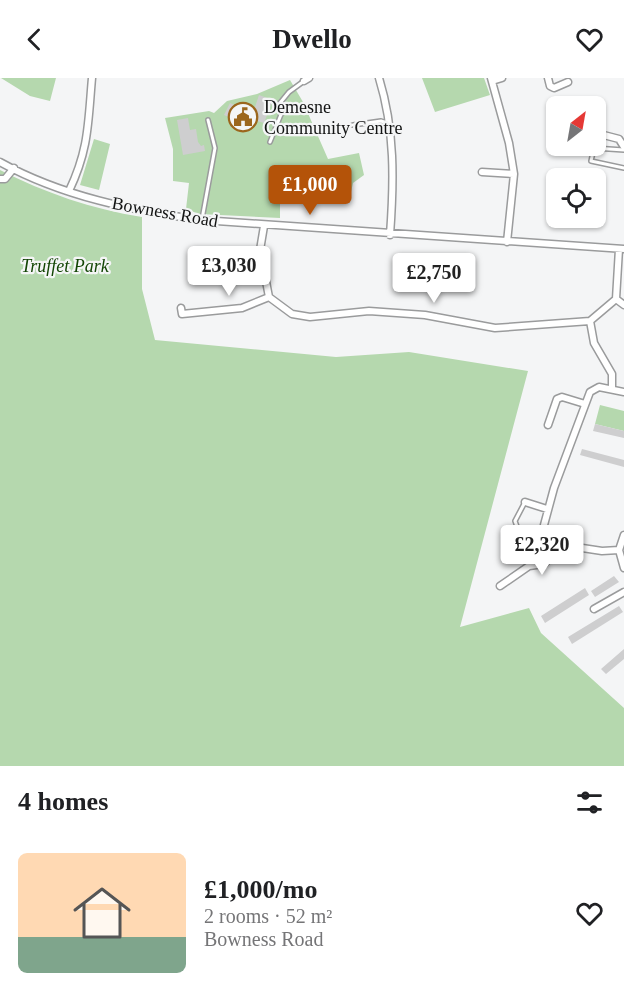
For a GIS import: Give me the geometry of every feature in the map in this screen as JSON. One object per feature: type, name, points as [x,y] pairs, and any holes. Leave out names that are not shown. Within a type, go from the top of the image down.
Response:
[{"type":"street","points":[[69,191],[79,170],[88,141],[92,78]]},
{"type":"street","points":[[379,78],[389,123],[394,162],[390,235]]},
{"type":"street","points":[[502,78],[492,79],[509,143],[514,174],[507,242]]},
{"type":"street","points":[[548,78],[550,86],[554,88],[568,82]]},
{"type":"street","points":[[606,136],[619,139],[624,148]]},
{"type":"street","name":"Bowness Road","points":[[0,162],[69,191],[145,212],[202,220],[264,226],[349,229],[390,235],[622,249]]},
{"type":"street","points":[[0,179],[5,179],[14,168]]},
{"type":"street","points":[[482,172],[514,174]]},
{"type":"street","points":[[264,226],[260,250],[269,297],[292,314],[310,317],[369,311],[425,315],[495,328],[590,321],[616,299],[622,249]]},
{"type":"street","points":[[181,308],[182,314],[242,308],[269,297]]},
{"type":"street","points":[[616,299],[624,305]]},
{"type":"street","points":[[590,321],[594,343],[612,374],[612,388]]},
{"type":"street","points":[[619,550],[602,551],[556,544],[549,538],[544,525],[547,509],[590,392],[599,387],[624,392]]},
{"type":"street","points":[[548,425],[557,399],[562,397],[585,404]]},
{"type":"street","points":[[525,502],[547,509]]},
{"type":"street","points":[[624,535],[619,550],[624,568]]},
{"type":"street","points":[[500,586],[529,566],[544,564],[551,556],[556,544]]},
{"type":"street","points":[[594,609],[624,592]]},
{"type":"lane","points":[[270,142],[282,112],[280,103],[289,92],[307,80]]},
{"type":"lane","points":[[202,220],[215,148],[208,120]]},
{"type":"lane","points":[[352,125],[381,121],[389,123]]},
{"type":"lane","points":[[624,148],[594,148],[591,161],[624,168]]},
{"type":"lane","points":[[519,532],[515,521],[525,502]]},
{"type":"green space","points":[[1,78],[56,78],[50,101],[30,96]]},
{"type":"green space","points":[[422,78],[484,78],[490,95],[435,112]]},
{"type":"green space","points":[[290,80],[303,102],[328,159],[359,153],[364,175],[353,183],[351,192],[280,189],[280,218],[199,214],[186,209],[189,183],[173,181],[173,149],[165,118],[209,111],[214,113],[227,101],[257,94]]},
{"type":"green space","points":[[94,139],[110,144],[99,190],[80,185]]},
{"type":"green space","name":"Truffet Park","points":[[0,170],[69,199],[105,210],[142,217],[142,289],[155,340],[336,357],[409,352],[528,371],[460,627],[529,608],[541,633],[624,708],[624,766],[0,766]]},
{"type":"green space","points":[[600,405],[624,411],[624,431],[595,424]]},
{"type":"building","points":[[259,95],[273,100],[264,123],[248,118],[245,124],[224,115],[230,103],[253,113]]},
{"type":"building","points":[[188,118],[190,130],[196,129],[198,142],[201,146],[204,145],[205,151],[183,155],[177,120]]},
{"type":"building","points":[[595,424],[624,431],[624,438],[593,431]]},
{"type":"building","points":[[582,449],[624,460],[624,467],[580,455]]},
{"type":"building","points":[[614,576],[619,582],[595,597],[591,591]]},
{"type":"building","points":[[585,588],[589,595],[545,623],[541,616]]},
{"type":"building","points":[[619,606],[623,612],[572,644],[568,637]]},
{"type":"building","points":[[624,649],[624,659],[606,674],[601,669]]},
{"type":"place","name":"Demesne Community Centre","points":[[243,117]]}]
